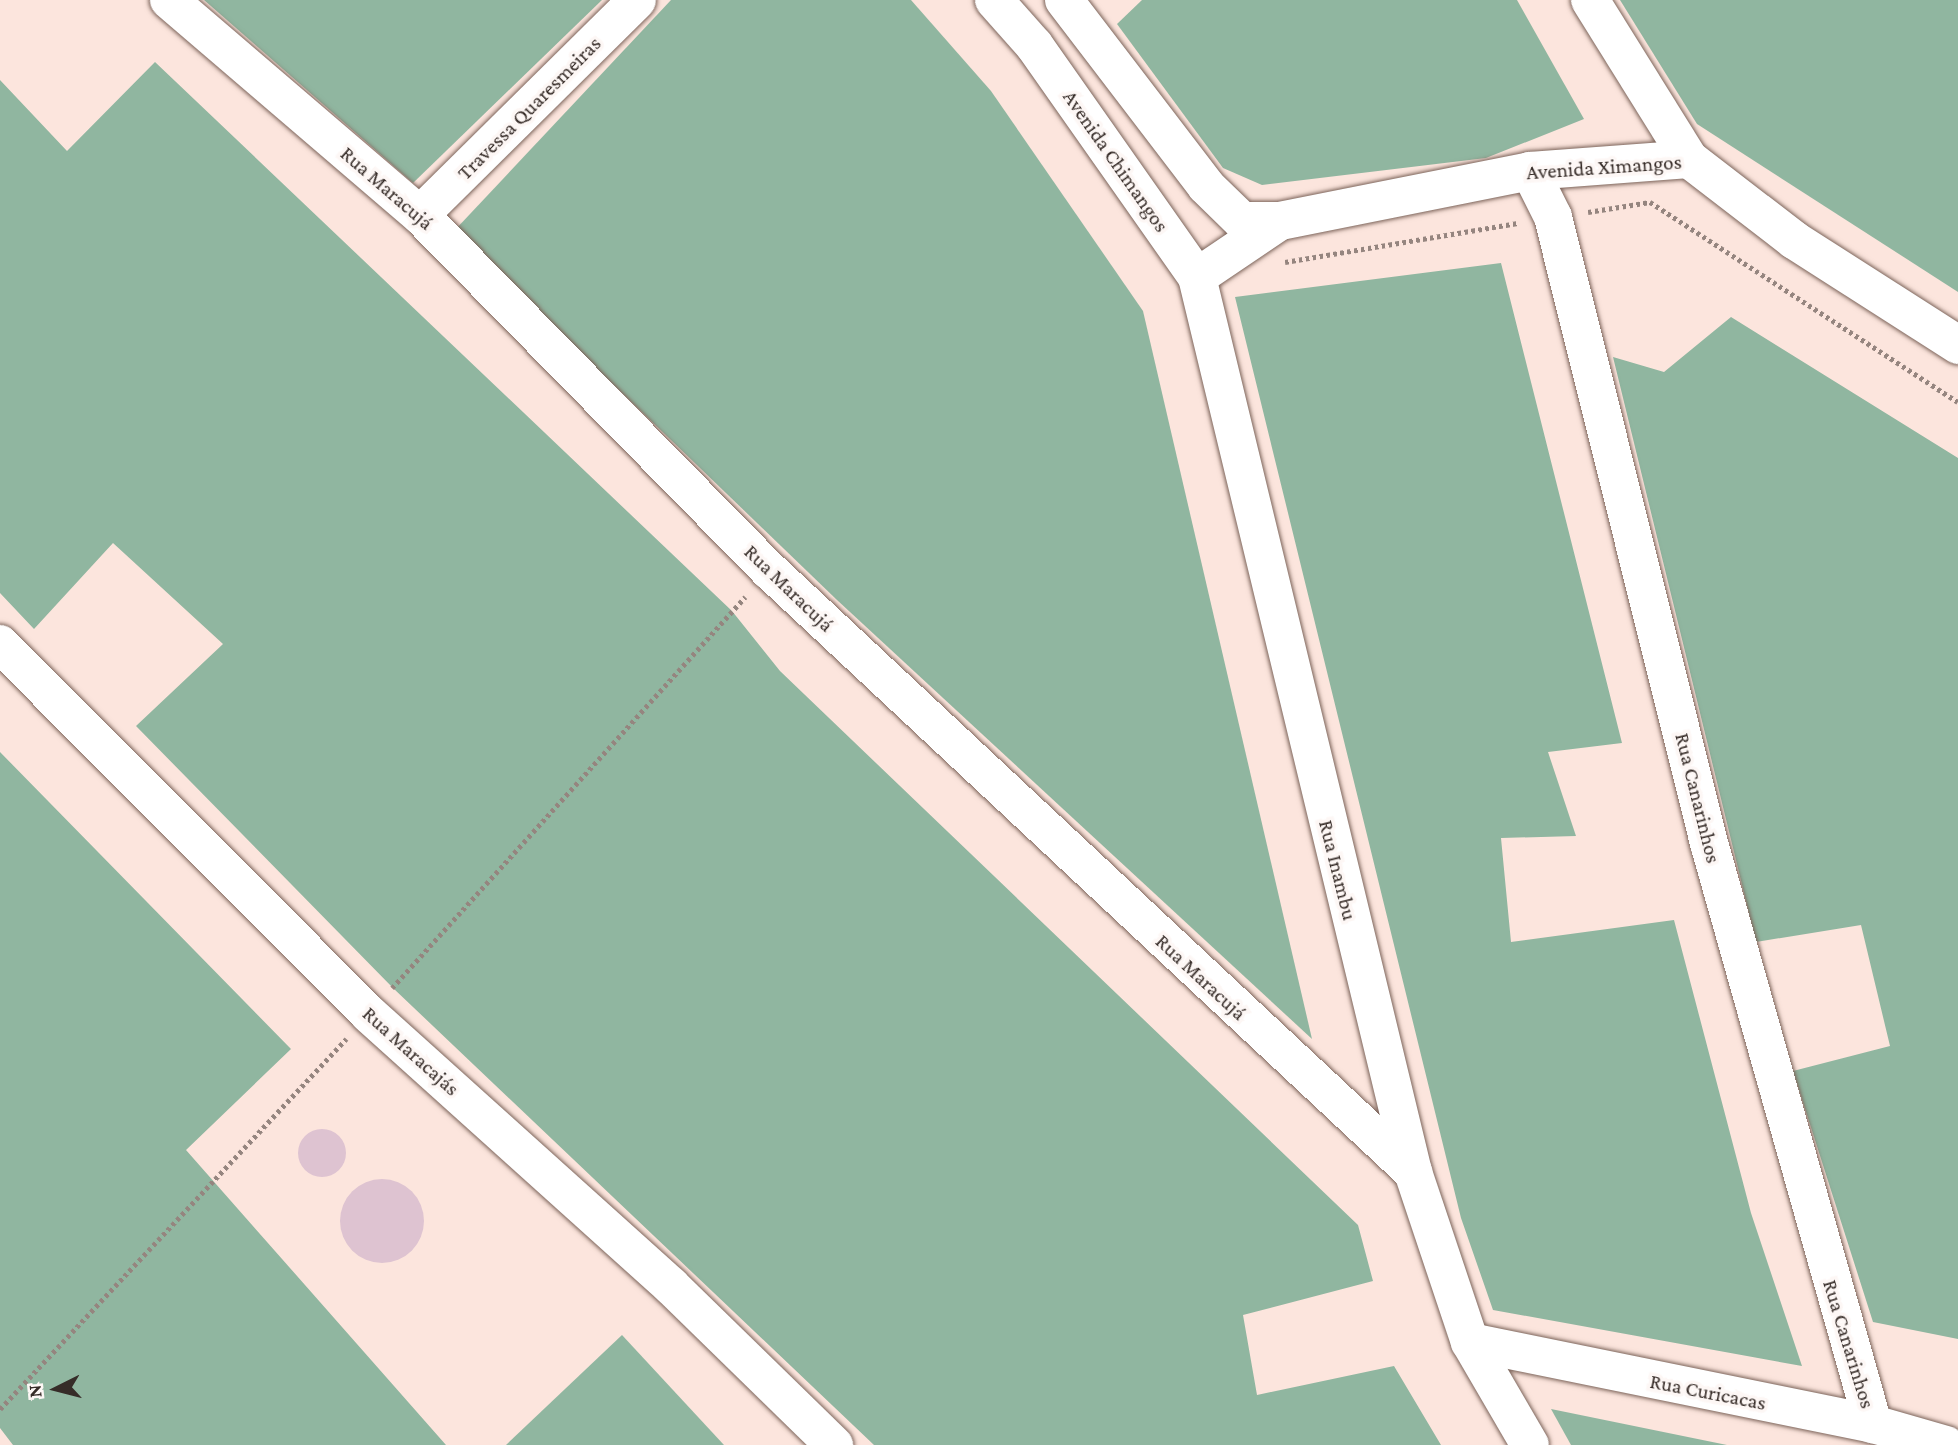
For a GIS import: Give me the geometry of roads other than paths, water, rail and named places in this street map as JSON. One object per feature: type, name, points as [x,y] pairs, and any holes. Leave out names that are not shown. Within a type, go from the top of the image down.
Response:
[{"type":"street","name":"Rua Maracujá","points":[[169,0],[421,215],[769,570],[1413,1172]]},
{"type":"street","name":"Travessa Quaresmeiras","points":[[421,215],[637,0]]},
{"type":"street","points":[[994,0],[1034,45],[1077,5]]},
{"type":"street","points":[[1590,0],[1689,159]]},
{"type":"street","name":"Avenida Ximangos","points":[[1077,5],[1206,186],[1242,221],[1280,220],[1530,171],[1689,159],[1794,240],[1958,345]]},
{"type":"street","name":"Avenida Chimangos","points":[[1034,45],[1197,277]]},
{"type":"street","name":"Rua Canarinhos","points":[[1530,171],[1553,217],[1709,843],[1873,1424]]},
{"type":"street","name":"Avenida Ximangos","points":[[1197,277],[1280,220]]},
{"type":"street","name":"Rua Inambu","points":[[1197,277],[1413,1172],[1471,1342],[1530,1445]]},
{"type":"street","name":"Rua Maracajás","points":[[0,644],[369,1014],[671,1286],[834,1445]]},
{"type":"street","name":"Rua Curicacas","points":[[1471,1342],[1873,1424],[1945,1445]]}]
